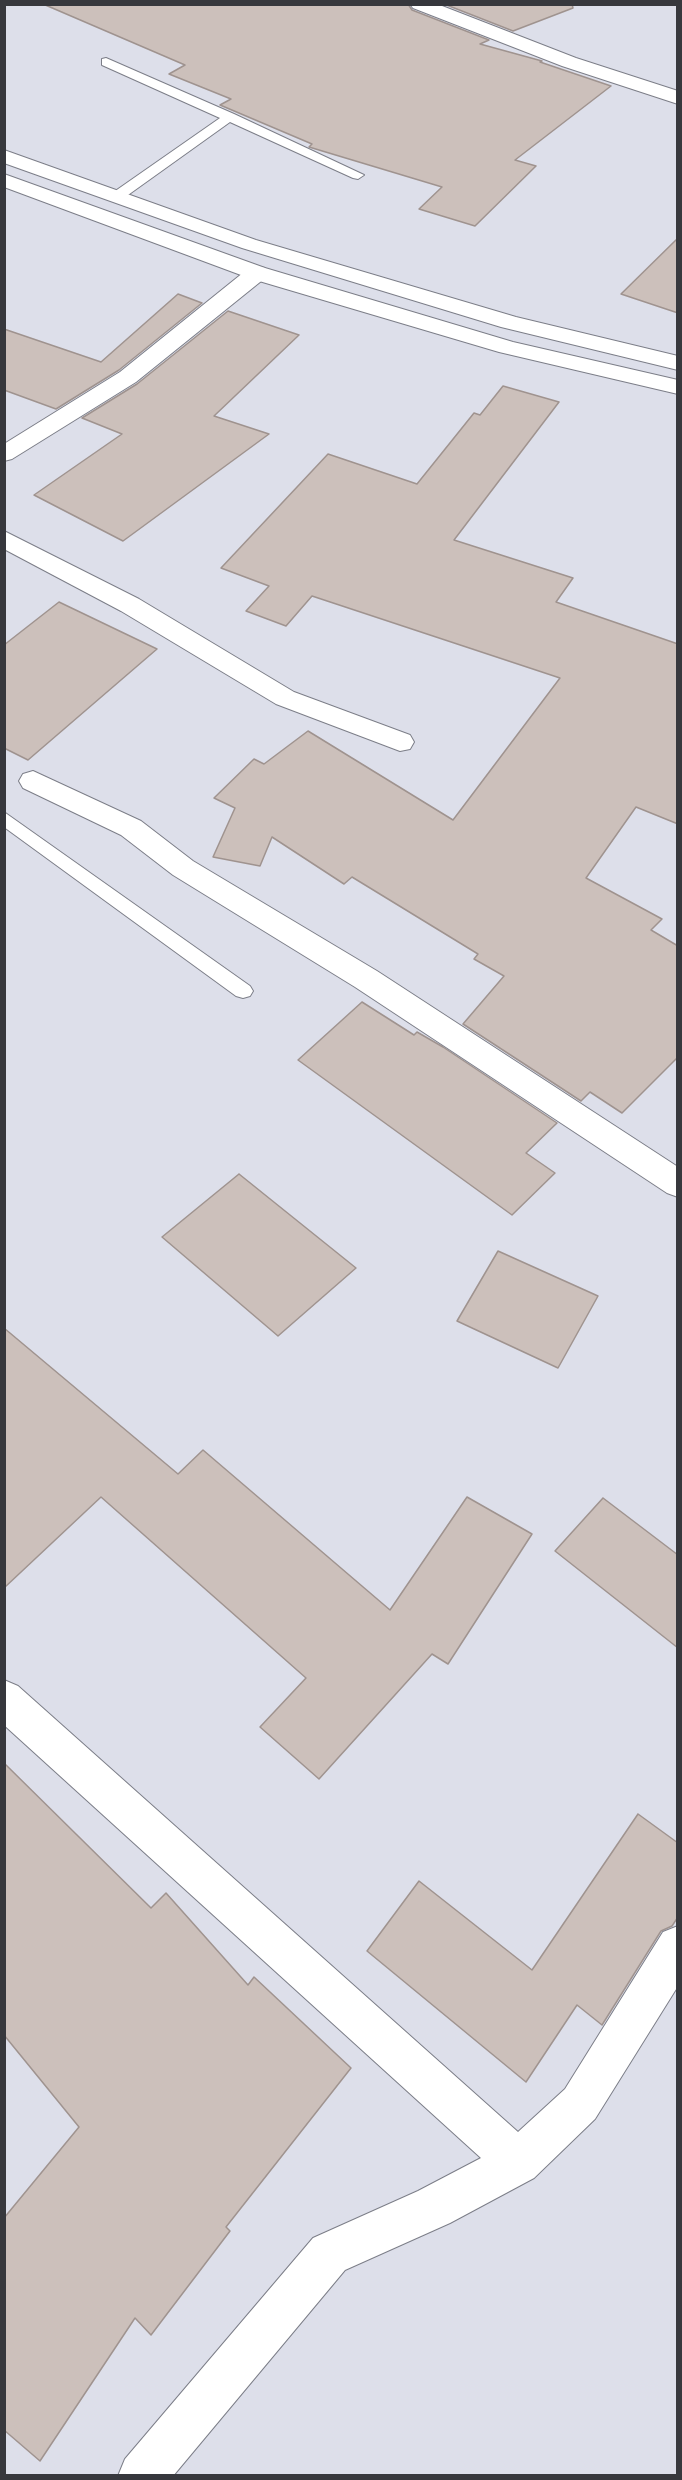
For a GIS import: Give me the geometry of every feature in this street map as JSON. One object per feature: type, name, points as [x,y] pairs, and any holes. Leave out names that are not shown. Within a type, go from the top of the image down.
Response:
[{"type":"street","points":[[419,4],[569,62],[678,98]]},
{"type":"street","points":[[4,156],[249,244],[509,322],[678,363]]},
{"type":"street","points":[[4,180],[257,273],[507,347],[678,387]]},
{"type":"street","points":[[4,454],[128,377],[257,273]]},
{"type":"street","points":[[4,539],[130,605],[285,698],[400,742]]},
{"type":"street","points":[[33,781],[131,828],[159,852],[200,879],[366,979],[678,1184]]},
{"type":"street","points":[[4,1699],[518,2162]]},
{"type":"street","points":[[142,2475],[329,2253],[375,2235],[434,2207],[518,2162],[580,2104],[678,1947]]},
{"type":"lane","points":[[106,62],[358,175]]},
{"type":"lane","points":[[116,197],[230,117]]},
{"type":"lane","points":[[4,818],[243,991]]},
{"type":"building","points":[[43,4],[408,4],[412,10],[489,40],[480,44],[542,61],[540,62],[611,86],[515,160],[536,166],[475,226],[419,209],[442,187],[309,147],[312,144],[220,105],[231,99],[169,74],[185,65]]},
{"type":"building","points":[[444,4],[572,4],[573,8],[513,31]]},
{"type":"building","points":[[678,238],[678,313],[621,294]]},
{"type":"building","points":[[178,294],[202,303],[119,370],[56,409],[4,390],[4,329],[101,362]]},
{"type":"building","points":[[228,311],[299,335],[214,416],[269,434],[123,541],[34,495],[122,434],[82,418],[137,384]]},
{"type":"building","points":[[503,386],[559,402],[454,540],[573,578],[556,602],[678,644],[678,824],[636,807],[586,878],[662,919],[651,930],[678,946],[678,1057],[622,1113],[590,1092],[581,1101],[463,1024],[504,976],[474,959],[478,954],[352,877],[344,884],[272,837],[260,866],[213,857],[235,808],[214,798],[254,759],[264,764],[308,731],[453,820],[560,678],[312,596],[286,626],[246,611],[269,586],[221,568],[328,454],[417,484],[474,413],[480,415]]},
{"type":"building","points":[[59,602],[157,649],[28,760],[4,748],[4,645]]},
{"type":"building","points":[[362,1002],[414,1035],[417,1032],[443,1047],[557,1123],[526,1153],[555,1173],[512,1215],[298,1060]]},
{"type":"building","points":[[239,1174],[356,1268],[278,1336],[162,1237]]},
{"type":"building","points":[[498,1251],[598,1296],[558,1368],[457,1321]]},
{"type":"building","points":[[4,1328],[178,1474],[203,1450],[390,1610],[467,1497],[532,1534],[448,1664],[432,1654],[319,1779],[260,1727],[306,1678],[101,1497],[4,1588]]},
{"type":"building","points":[[603,1498],[678,1555],[678,1648],[555,1551]]},
{"type":"building","points":[[4,1763],[151,1908],[166,1893],[248,1985],[254,1977],[351,2068],[226,2227],[230,2231],[151,2335],[135,2318],[40,2461],[4,2430],[4,2218],[79,2127],[4,2035]]},
{"type":"building","points":[[638,1814],[678,1843],[678,1917],[672,1926],[661,1931],[602,2025],[577,2005],[526,2082],[367,1951],[419,1881],[532,1970]]}]
